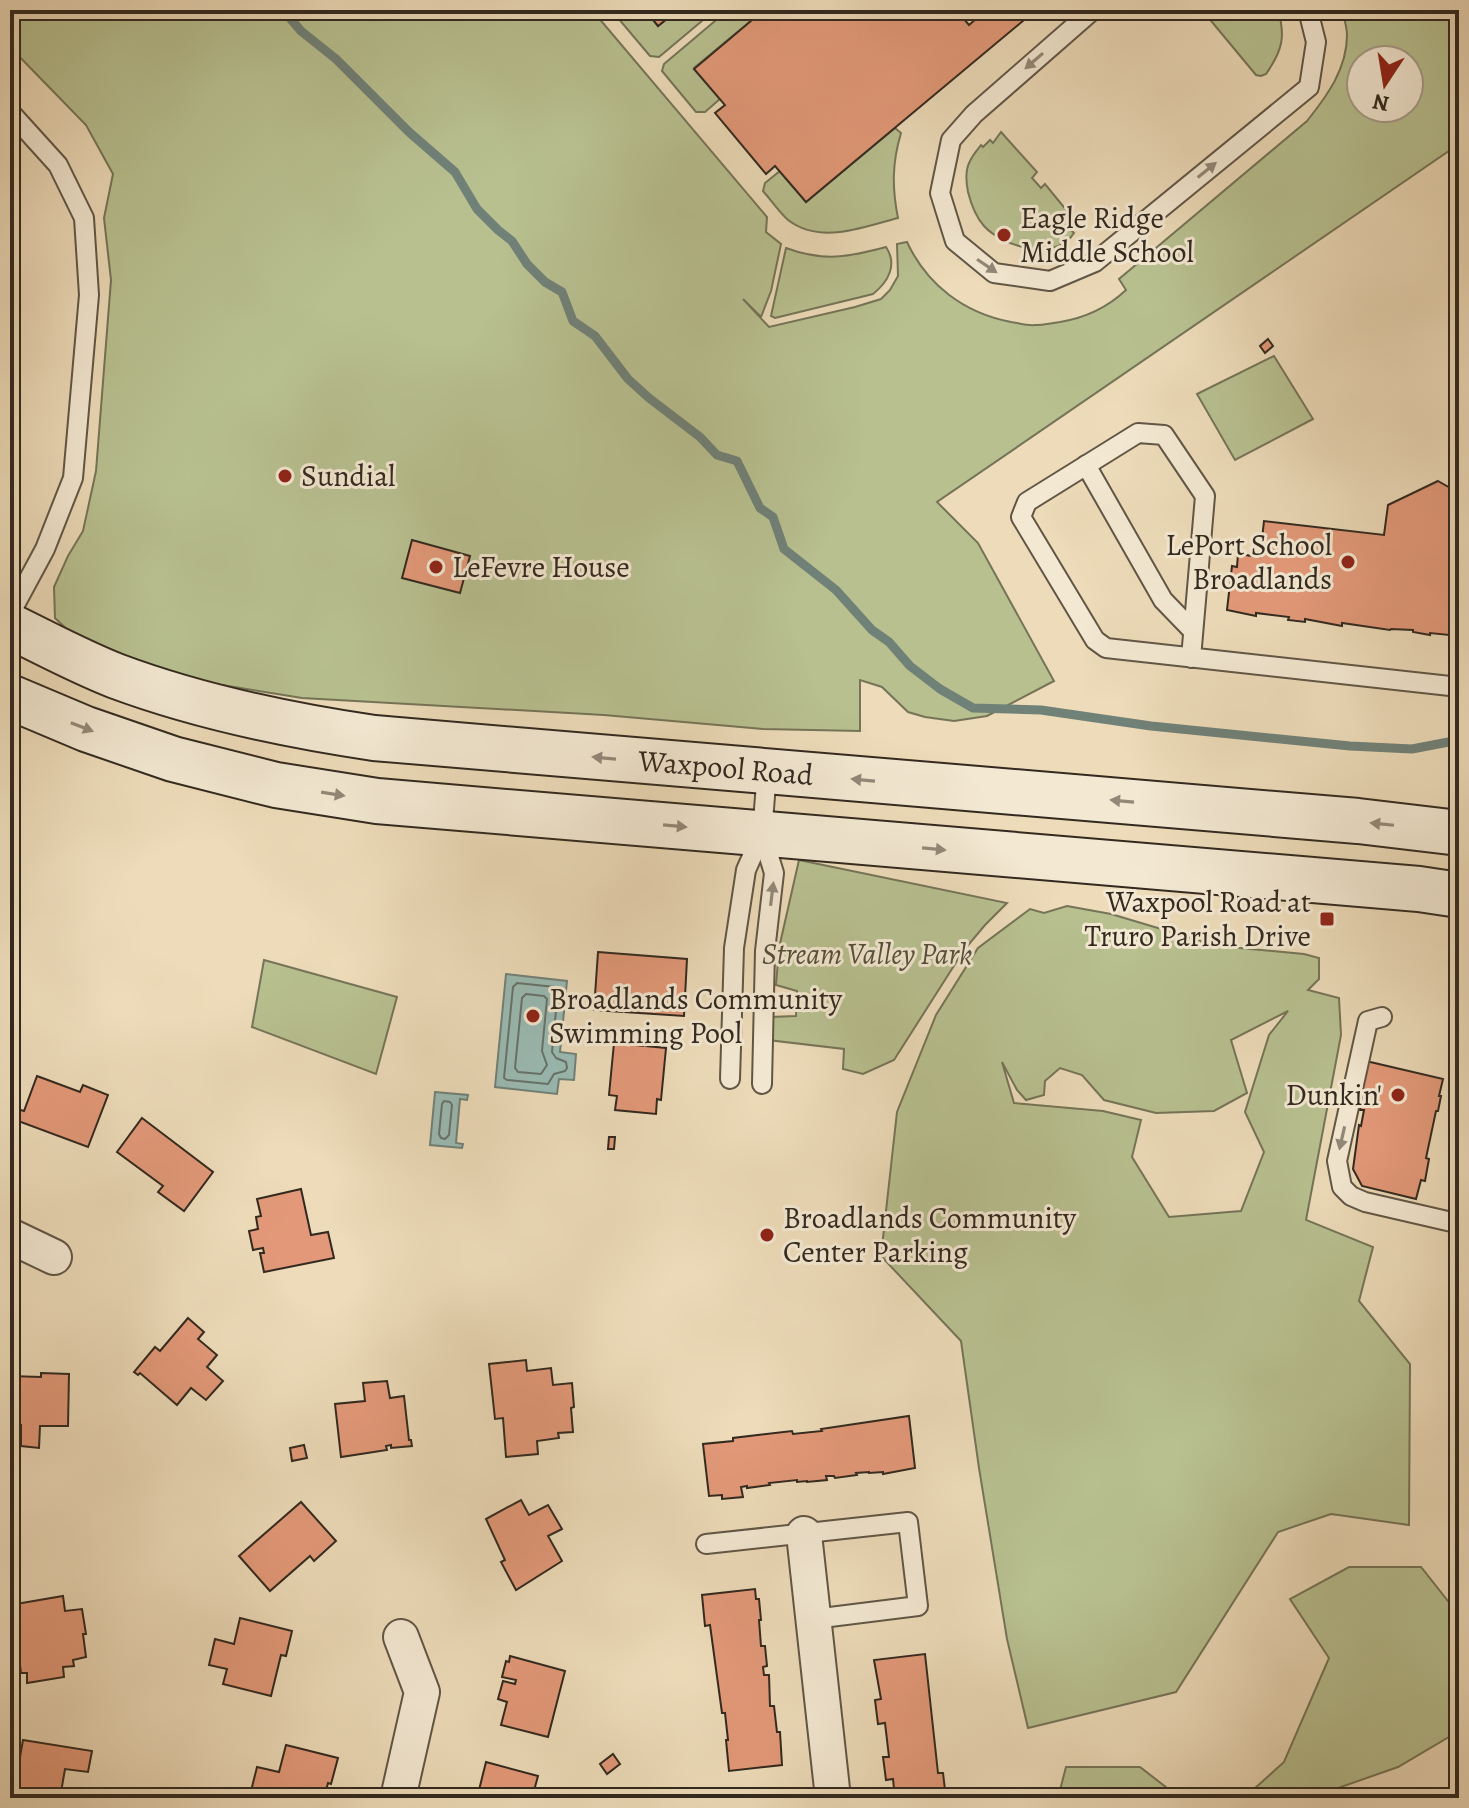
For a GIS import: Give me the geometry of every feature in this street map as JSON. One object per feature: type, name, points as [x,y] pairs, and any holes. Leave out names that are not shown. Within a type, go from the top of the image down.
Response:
[{"type":"street","name":"Waxpool Road","points":[[10,626],[116,676],[204,704],[291,725],[374,738],[1342,820],[1459,833]]},
{"type":"street","name":"Waxpool Road","points":[[10,697],[86,729],[173,759],[276,785],[377,801],[1419,889],[1459,895]]},
{"type":"street","points":[[10,1236],[54,1257]]},
{"type":"street","points":[[804,1534],[833,1798]]},
{"type":"street","points":[[398,1798],[422,1692],[401,1637]]},
{"type":"lane","points":[[1093,10],[974,114],[951,140],[940,193],[955,241],[994,273],[1050,281],[1095,262],[1309,87],[1316,42],[1308,10]]},
{"type":"lane","points":[[10,112],[58,165],[84,218],[89,295],[73,478],[45,549],[10,614]]},
{"type":"lane","points":[[1191,658],[1205,496],[1164,435],[1138,433],[1027,502],[1021,517],[1095,640],[1106,648],[1191,658],[1459,687]]},
{"type":"lane","points":[[1086,465],[1163,600],[1193,631]]},
{"type":"lane","points":[[730,1079],[734,948],[746,870],[762,834],[767,771]]},
{"type":"lane","points":[[762,834],[774,873],[765,951],[762,1084]]},
{"type":"lane","points":[[732,998],[764,1000]]},
{"type":"lane","points":[[1382,1017],[1368,1021],[1337,1161],[1342,1187],[1351,1196],[1365,1202],[1456,1223]]},
{"type":"lane","points":[[706,1544],[908,1522],[918,1606],[814,1619]]},
{"type":"green space","points":[[10,10],[592,10],[767,217],[766,232],[781,244],[771,291],[761,317],[743,299],[769,327],[881,299],[898,276],[897,244],[907,242],[936,284],[963,304],[994,318],[1041,325],[1078,318],[1095,311],[1126,290],[1119,279],[1307,121],[1340,71],[1345,53],[1345,124],[1425,124],[1425,44],[1346,44],[1342,10],[1459,10],[1459,144],[937,502],[978,543],[1054,681],[987,716],[954,721],[908,712],[882,687],[860,680],[860,731],[763,729],[604,715],[302,698],[184,679],[108,652],[74,636],[55,618],[54,587],[83,531],[96,471],[111,280],[104,218],[113,174],[86,125],[10,47]]},
{"type":"green space","points":[[617,10],[645,10],[658,26],[678,10],[715,10],[659,57],[650,56],[617,17]]},
{"type":"green space","points":[[728,10],[764,10],[694,68],[720,99],[705,112],[696,112],[662,71],[664,64]]},
{"type":"green space","points":[[1202,10],[1278,10],[1282,28],[1281,44],[1266,74],[1256,75]]},
{"type":"green space","points":[[895,128],[901,133],[894,176],[898,218],[842,232],[814,232],[788,220],[763,191],[765,183],[780,171],[806,202]]},
{"type":"green space","points":[[1001,132],[1037,172],[1032,178],[1041,188],[1045,184],[1072,217],[1068,227],[1074,233],[1066,242],[1043,249],[1016,245],[993,234],[979,219],[968,192],[967,168],[981,145],[983,147],[990,140],[993,143]]},
{"type":"green space","points":[[886,247],[891,260],[890,273],[873,294],[775,318],[771,316],[786,248],[812,255],[836,256]]},
{"type":"green space","points":[[1274,356],[1313,419],[1235,460],[1197,394]]},
{"type":"green space","name":"Stream Valley Park","points":[[799,860],[1007,903],[964,950],[894,1060],[863,1074],[843,1069],[844,1049],[768,1040],[770,1017],[796,1016],[797,991],[776,985],[779,948]]},
{"type":"green space","points":[[1067,906],[1111,914],[1218,946],[1319,958],[1319,979],[1308,990],[1339,998],[1341,1035],[1306,1220],[1373,1247],[1359,1301],[1410,1364],[1409,1525],[1331,1514],[1278,1532],[1176,1692],[1028,1728],[1007,1639],[961,1341],[881,1256],[897,1112],[936,1015],[978,948],[1030,909],[1044,913]],"holes":[[[1288,1011],[1269,1035],[1245,1112],[1264,1152],[1241,1211],[1169,1217],[1132,1157],[1141,1120],[1103,1111],[1014,1103],[1002,1062],[1026,1100],[1044,1095],[1045,1081],[1060,1068],[1082,1075],[1104,1100],[1156,1113],[1214,1111],[1247,1093],[1231,1040]]]},
{"type":"green space","points":[[264,960],[397,997],[376,1074],[252,1027]]},
{"type":"green space","points":[[1349,1567],[1421,1567],[1459,1615],[1459,1731],[1398,1767],[1316,1798],[1244,1798],[1284,1762],[1329,1658],[1290,1599]]},
{"type":"green space","points":[[1066,1767],[1140,1767],[1180,1798],[1058,1798]]},
{"type":"water","name":"Broadlands Community Swimming Pool","points":[[506,974],[567,981],[560,1052],[576,1054],[574,1080],[559,1079],[557,1094],[495,1087]]},
{"type":"water","points":[[435,1092],[468,1095],[467,1100],[460,1099],[456,1143],[463,1144],[462,1148],[430,1145]]},
{"type":"building","points":[[645,10],[678,10],[658,26]]},
{"type":"building","points":[[764,10],[960,10],[958,12],[969,25],[986,10],[1036,10],[806,202],[775,166],[766,174],[715,113],[725,105],[694,69]]},
{"type":"building","points":[[1268,339],[1273,346],[1265,353],[1260,346]]},
{"type":"building","name":"LePort School Broadlands","points":[[1438,481],[1459,493],[1459,636],[1342,623],[1342,626],[1305,619],[1305,622],[1288,620],[1289,617],[1256,613],[1256,616],[1227,610],[1232,566],[1237,567],[1238,554],[1260,557],[1264,521],[1384,535],[1388,505]]},
{"type":"building","name":"LeFevre House","points":[[412,540],[470,556],[460,593],[402,578]]},
{"type":"building","points":[[598,952],[687,959],[684,1016],[594,1010]]},
{"type":"building","points":[[614,1043],[666,1048],[661,1100],[657,1099],[656,1114],[615,1110],[617,1096],[609,1095]]},
{"type":"building","points":[[1366,1061],[1443,1079],[1426,1158],[1429,1159],[1425,1181],[1421,1180],[1416,1199],[1362,1186],[1353,1169],[1364,1110],[1360,1110]]},
{"type":"building","points":[[37,1076],[80,1092],[83,1085],[108,1095],[88,1147],[10,1118],[14,1108],[24,1111]]},
{"type":"building","points":[[142,1118],[213,1172],[184,1211],[158,1192],[163,1186],[117,1152]]},
{"type":"building","points":[[609,1137],[615,1137],[614,1149],[608,1149]]},
{"type":"building","points":[[301,1189],[311,1235],[328,1232],[334,1258],[264,1272],[260,1253],[264,1253],[263,1248],[253,1250],[249,1231],[258,1229],[256,1217],[261,1216],[257,1199]]},
{"type":"building","points":[[188,1318],[204,1332],[198,1339],[217,1355],[207,1367],[223,1381],[206,1400],[191,1388],[177,1405],[140,1373],[134,1372],[155,1347],[160,1351]]},
{"type":"building","points":[[526,1360],[527,1371],[551,1368],[553,1385],[572,1383],[573,1432],[558,1433],[559,1438],[537,1441],[538,1454],[506,1457],[503,1418],[495,1419],[489,1364]]},
{"type":"building","points":[[41,1373],[69,1374],[68,1426],[40,1426],[39,1448],[21,1446],[21,1425],[10,1424],[10,1376],[41,1377]]},
{"type":"building","points":[[387,1381],[390,1398],[404,1396],[412,1446],[391,1448],[391,1445],[386,1446],[387,1450],[341,1457],[335,1404],[365,1401],[363,1383]]},
{"type":"building","points":[[909,1416],[915,1468],[883,1474],[856,1473],[835,1478],[826,1476],[827,1480],[797,1480],[741,1487],[743,1497],[722,1499],[722,1495],[709,1496],[703,1444],[792,1431],[793,1434],[822,1431]]},
{"type":"building","points":[[304,1445],[307,1458],[292,1461],[290,1448]]},
{"type":"building","points":[[521,1500],[529,1515],[548,1505],[562,1529],[548,1536],[562,1561],[516,1590],[501,1562],[505,1560],[486,1519]]},
{"type":"building","points":[[301,1502],[336,1541],[314,1561],[310,1556],[270,1591],[239,1556]]},
{"type":"building","points":[[755,1589],[756,1599],[759,1599],[761,1646],[765,1646],[767,1666],[763,1667],[764,1675],[769,1675],[770,1706],[774,1706],[777,1732],[780,1732],[782,1765],[729,1771],[725,1713],[722,1713],[710,1625],[705,1626],[702,1595]]},
{"type":"building","points":[[63,1596],[65,1611],[82,1609],[86,1657],[73,1660],[74,1666],[63,1667],[64,1677],[27,1683],[27,1673],[21,1673],[15,1629],[19,1628],[18,1624],[13,1625],[10,1605]]},
{"type":"building","points":[[240,1618],[292,1631],[286,1656],[281,1655],[271,1696],[223,1684],[227,1669],[209,1665],[215,1639],[234,1644]]},
{"type":"building","points":[[925,1654],[938,1773],[943,1773],[946,1798],[895,1798],[893,1779],[886,1780],[883,1757],[889,1757],[885,1723],[878,1724],[875,1700],[881,1699],[874,1660]]},
{"type":"building","points":[[510,1656],[565,1671],[548,1737],[501,1725],[507,1702],[498,1699],[503,1681],[515,1684],[516,1680],[502,1677]]},
{"type":"building","points":[[23,1740],[92,1751],[88,1772],[65,1769],[60,1798],[10,1798],[17,1774],[13,1773],[15,1756],[20,1757]]},
{"type":"building","points":[[286,1745],[338,1758],[324,1798],[272,1798],[251,1791],[257,1767],[279,1772]]},
{"type":"building","points":[[613,1754],[620,1764],[607,1774],[600,1764]]},
{"type":"building","points":[[486,1762],[538,1776],[532,1798],[477,1798]]},
{"type":"waterway","points":[[283,10],[301,31],[336,59],[409,132],[455,172],[477,209],[512,241],[527,264],[545,282],[562,292],[573,321],[595,336],[628,379],[700,437],[717,455],[737,461],[760,508],[773,517],[784,549],[836,590],[872,630],[940,689],[973,708],[1041,710],[1151,726],[1350,746],[1412,749],[1459,740]]},
{"type":"place","name":"Eagle Ridge Middle School","points":[[1004,235]]},
{"type":"place","name":"Sundial","points":[[285,476]]},
{"type":"place","name":"LePort School Broadlands","points":[[1348,562]]},
{"type":"place","name":"LeFevre House","points":[[436,567]]},
{"type":"place","name":"Waxpool Road at Truro Parish Drive","points":[[1327,919]]},
{"type":"place","name":"Broadlands Community Swimming Pool","points":[[533,1016]]},
{"type":"place","name":"Dunkin'","points":[[1398,1095]]},
{"type":"place","name":"Broadlands Community Center Parking","points":[[767,1235]]}]
